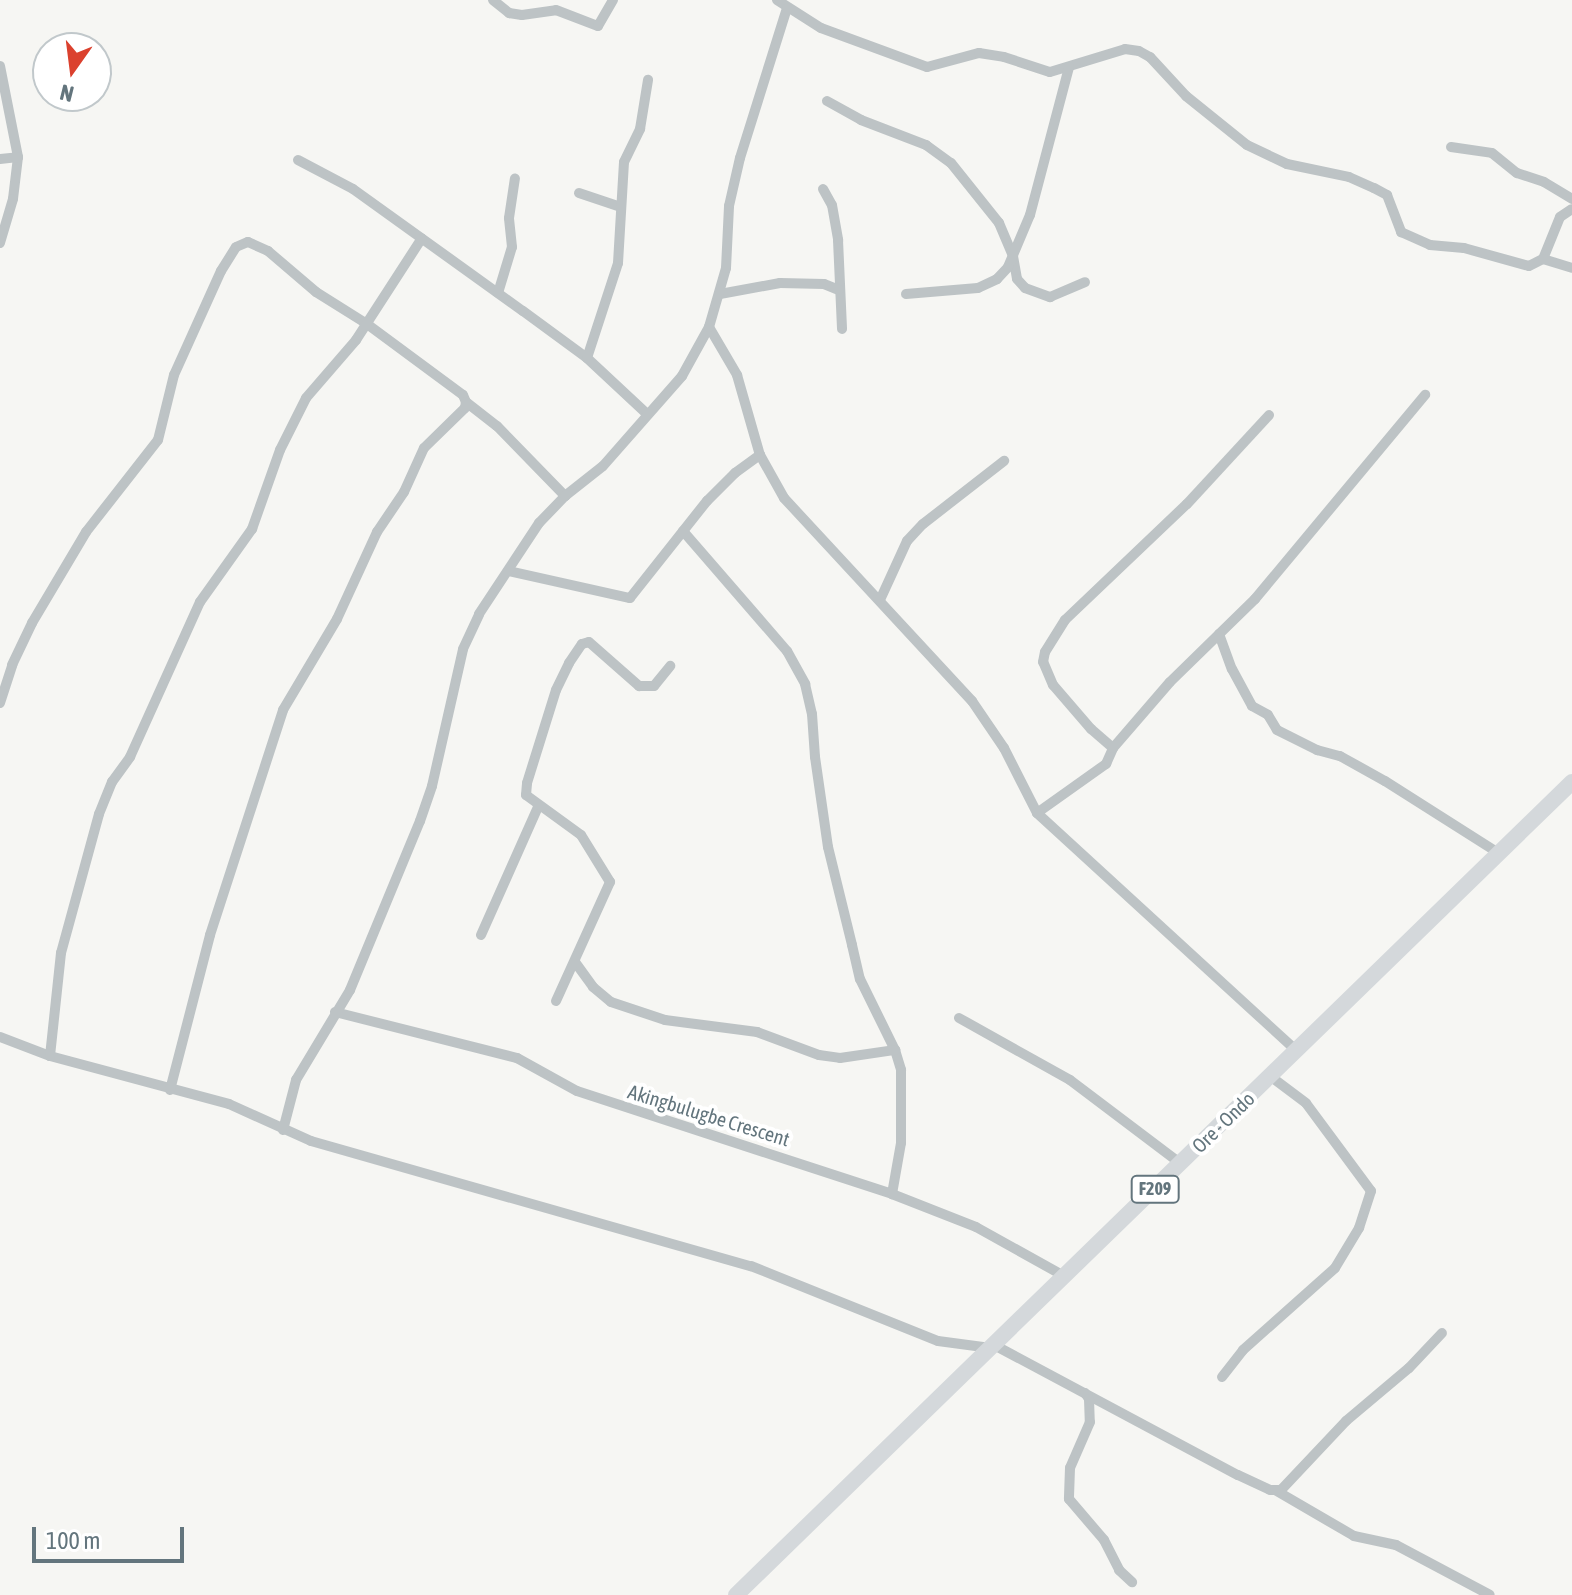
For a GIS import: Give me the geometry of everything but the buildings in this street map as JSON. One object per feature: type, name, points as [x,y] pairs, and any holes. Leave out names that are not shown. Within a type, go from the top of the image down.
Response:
[{"type":"main road","name":"Ore - Ondo","points":[[736,1595],[1572,782]]},
{"type":"street","points":[[493,0],[509,13],[522,15],[556,10],[598,26],[613,0]]},
{"type":"street","points":[[777,0],[821,28],[927,67],[979,53],[1004,57],[1050,72],[1125,49],[1139,51],[1150,57],[1186,96],[1247,145],[1287,164],[1349,177],[1387,195],[1401,232],[1430,245],[1464,248],[1529,266],[1543,259],[1560,217],[1572,209]]},
{"type":"street","points":[[283,1130],[296,1080],[350,990],[420,821],[432,786],[463,649],[479,614],[539,523],[565,496],[603,466],[646,413],[682,376],[709,327],[720,294],[730,245],[728,220],[732,194],[787,8]]},
{"type":"street","points":[[0,66],[18,157],[13,199],[0,243]]},
{"type":"street","points":[[906,294],[987,285],[1008,267],[1030,215],[1069,67]]},
{"type":"street","points":[[587,358],[618,263],[624,162],[640,129],[648,80]]},
{"type":"street","points":[[827,101],[861,120],[926,145],[951,163],[989,207],[1013,256],[1017,279],[1035,294],[1050,297],[1085,282]]},
{"type":"street","points":[[1451,147],[1492,153],[1517,173],[1544,182],[1572,199]]},
{"type":"street","points":[[0,159],[18,157]]},
{"type":"street","points":[[298,160],[353,189],[498,293],[587,358],[646,413]]},
{"type":"street","points":[[498,293],[512,247],[509,218],[515,178]]},
{"type":"street","points":[[823,189],[832,205],[838,240],[842,329]]},
{"type":"street","points":[[579,193],[621,207]]},
{"type":"street","points":[[50,1056],[61,953],[99,814],[112,782],[130,757],[200,602],[252,529],[280,450],[306,398],[367,324],[422,238]]},
{"type":"street","points":[[0,703],[12,665],[32,623],[86,532],[158,440],[174,375],[236,247],[248,242],[258,245],[316,292],[367,324],[463,395],[466,402],[497,426],[565,496]]},
{"type":"street","points":[[1543,259],[1572,268]]},
{"type":"street","points":[[720,294],[780,283],[824,284],[839,290]]},
{"type":"street","points":[[709,327],[737,375],[760,455],[784,498],[972,701],[1004,748],[1037,813],[1297,1051]]},
{"type":"street","points":[[1037,813],[1106,764],[1113,748],[1170,682],[1255,599],[1425,395]]},
{"type":"street","points":[[170,1090],[210,935],[283,710],[337,619],[377,532],[404,492],[424,448],[465,408],[466,402]]},
{"type":"street","points":[[1113,748],[1091,729],[1053,685],[1043,662],[1045,652],[1065,620],[1187,504],[1269,415]]},
{"type":"street","points":[[508,571],[557,583],[587,585],[630,598],[683,531],[735,473],[760,455]]},
{"type":"street","points":[[880,600],[907,541],[923,524],[1004,461]]},
{"type":"street","points":[[683,531],[769,629],[805,684],[812,714],[828,847],[860,979],[895,1050],[903,1104],[892,1194]]},
{"type":"street","points":[[1219,634],[1232,669],[1252,706],[1268,715],[1277,730],[1317,750],[1340,756],[1385,781],[1500,854]]},
{"type":"street","points":[[556,1001],[610,882],[581,835],[526,795],[556,690],[582,644],[596,644],[630,678],[647,688],[654,686],[670,666]]},
{"type":"street","points":[[481,935],[539,805]]},
{"type":"street","points":[[575,962],[593,987],[611,1002],[665,1020],[757,1032],[819,1055],[840,1058],[895,1050]]},
{"type":"street","name":"Akingbulugbe Crescent","points":[[335,1012],[517,1058],[577,1091],[892,1194],[976,1227],[1064,1276]]},
{"type":"street","points":[[959,1018],[1070,1080],[1181,1164]]},
{"type":"street","points":[[0,1037],[50,1056],[229,1104],[283,1130],[751,1266],[938,1341],[994,1347],[1238,1475],[1275,1490],[1354,1536],[1396,1545],[1490,1595]]},
{"type":"street","points":[[1222,1377],[1243,1350],[1335,1268],[1359,1228],[1371,1191],[1306,1103],[1270,1076]]},
{"type":"street","points":[[1275,1490],[1287,1486],[1346,1421],[1409,1368],[1442,1333]]},
{"type":"street","points":[[1085,1393],[1089,1399],[1090,1422],[1070,1468],[1069,1499],[1075,1511],[1104,1540],[1119,1570],[1132,1582]]},
{"type":"street","points":[[1462,1579],[1466,1595]]}]
